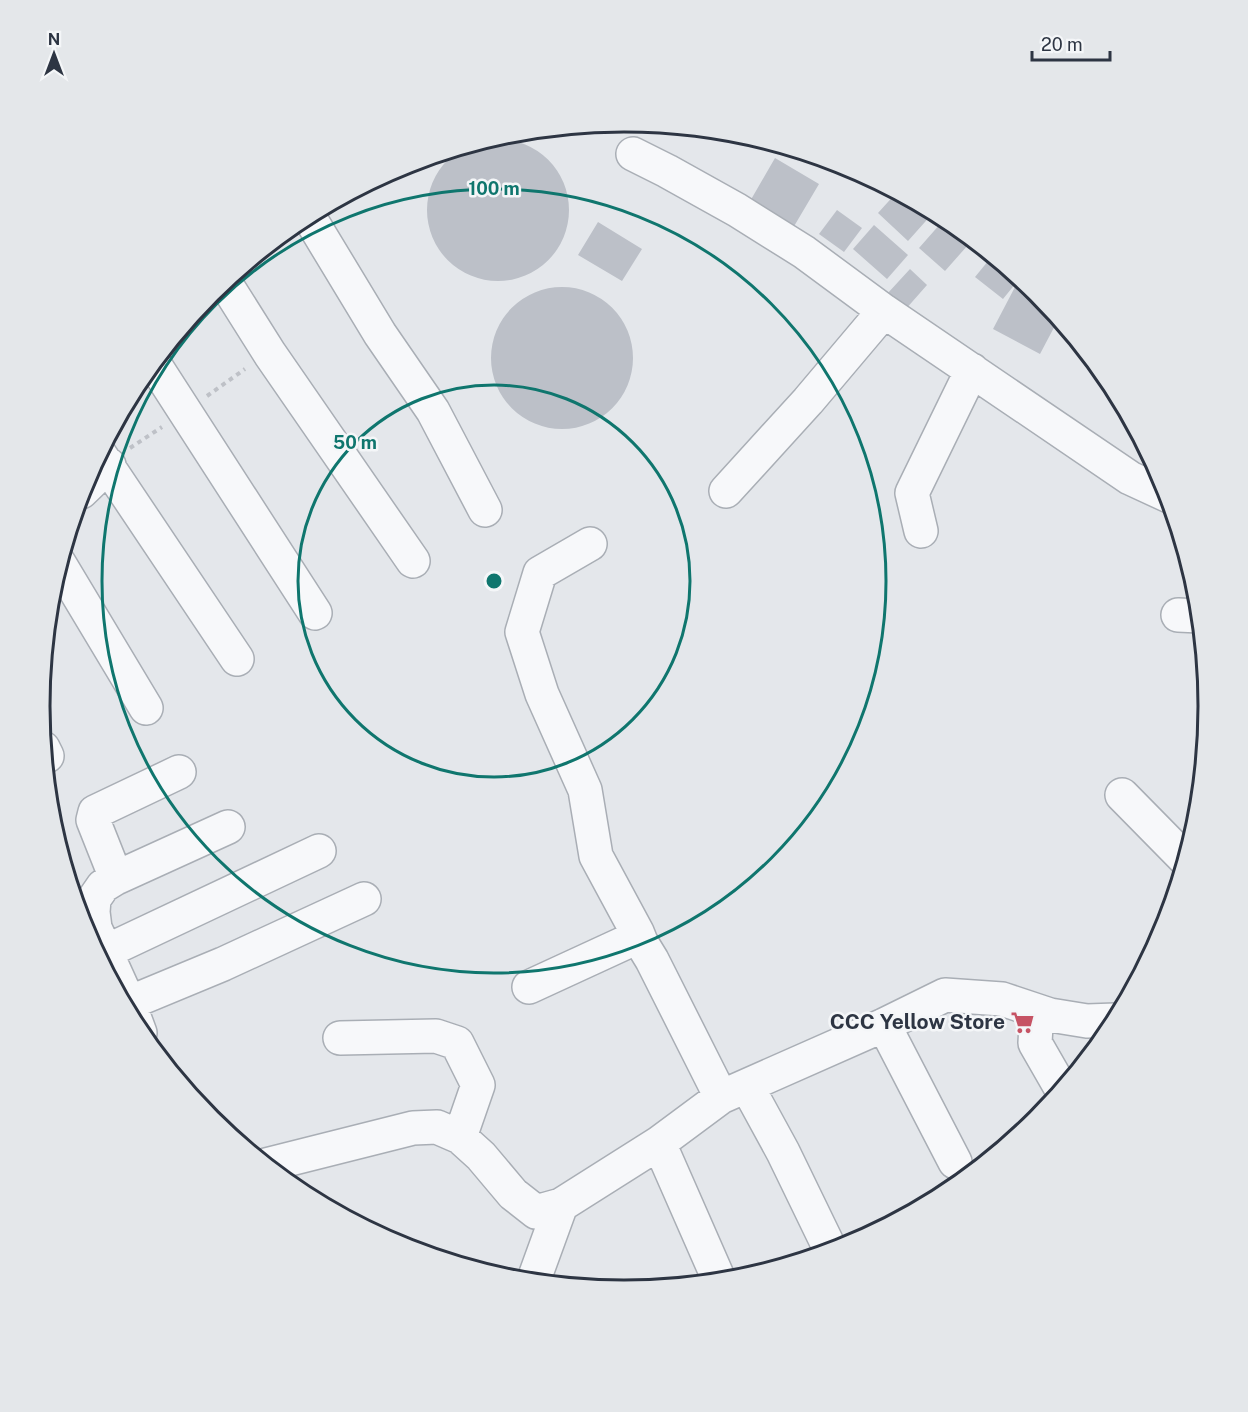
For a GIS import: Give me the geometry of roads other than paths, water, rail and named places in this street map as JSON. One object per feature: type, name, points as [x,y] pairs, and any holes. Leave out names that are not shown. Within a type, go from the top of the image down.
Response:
[{"type":"street","points":[[633,154],[737,210],[804,252],[884,310],[1130,478],[1157,490]]},
{"type":"street","points":[[313,223],[380,334],[434,411],[485,510]]},
{"type":"street","points":[[229,289],[270,354],[413,561]]},
{"type":"street","points":[[726,491],[808,401],[884,310]]},
{"type":"street","points":[[158,370],[315,613]]},
{"type":"street","points":[[921,531],[912,493],[972,370]]},
{"type":"street","points":[[105,461],[237,659]]},
{"type":"street","points":[[590,544],[540,573],[522,632],[542,694],[585,790],[596,856],[641,942],[734,1091],[783,1152],[827,1243]]},
{"type":"street","points":[[65,574],[146,708]]},
{"type":"street","points":[[116,878],[93,820],[95,812],[179,772]]},
{"type":"street","points":[[1122,795],[1179,853]]},
{"type":"street","points":[[119,980],[95,928],[94,899],[103,886],[228,827]]},
{"type":"street","points":[[107,951],[319,850]]},
{"type":"street","points":[[132,1002],[223,964],[364,900]]},
{"type":"street","points":[[529,987],[631,940],[641,942]]},
{"type":"street","points":[[275,1163],[413,1128],[437,1127],[460,1137],[481,1156],[513,1194],[536,1212],[561,1205],[659,1143],[734,1091],[884,1025],[945,995],[1002,999],[1041,1012],[1087,1021],[1105,1020]]},
{"type":"street","points":[[1041,1012],[1036,1025],[1035,1043],[1058,1083]]},
{"type":"street","points":[[884,1025],[955,1162]]},
{"type":"street","points":[[340,1038],[436,1036],[457,1042],[478,1084],[460,1137]]},
{"type":"street","points":[[659,1143],[716,1273]]},
{"type":"street","points":[[536,1274],[561,1205]]},
{"type":"place","name":"CCC Yellow Store","points":[[1023,1022]]}]
